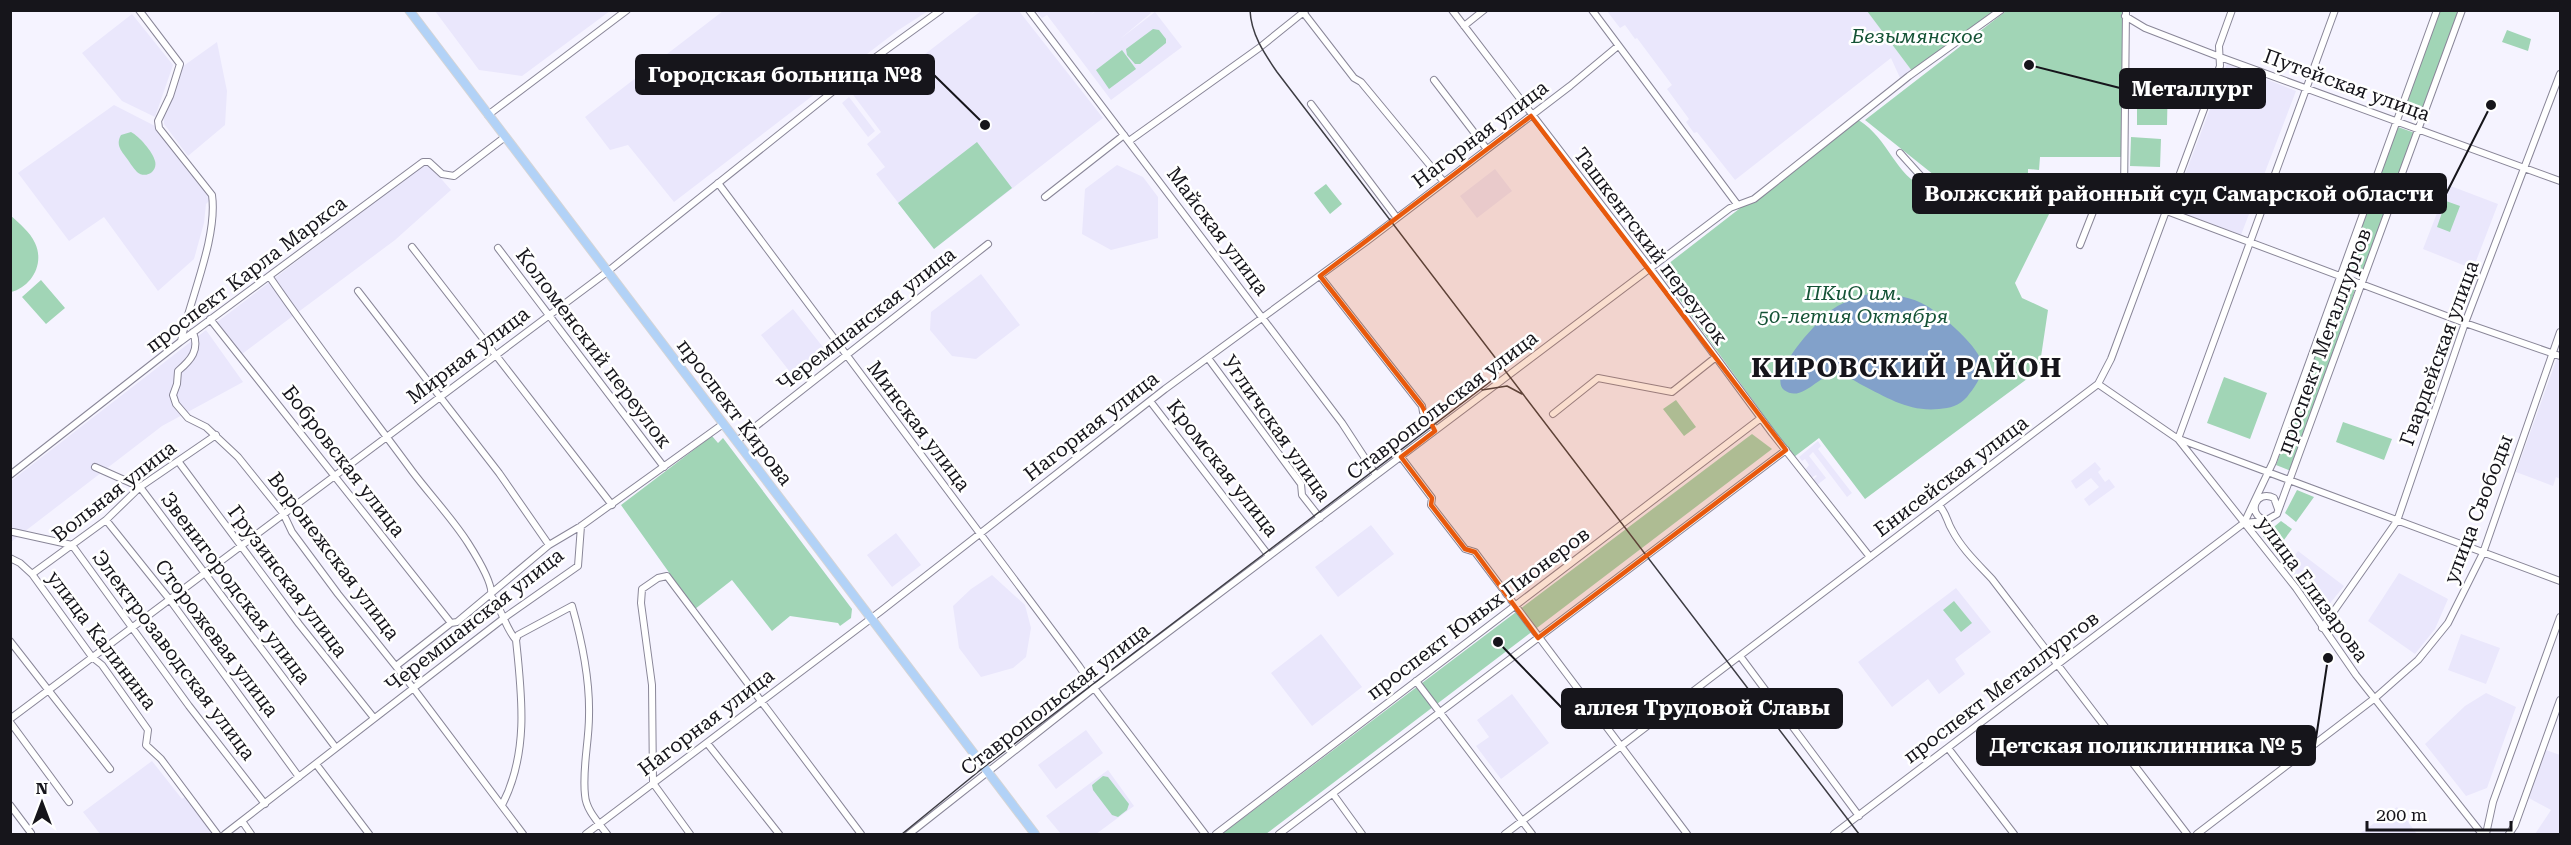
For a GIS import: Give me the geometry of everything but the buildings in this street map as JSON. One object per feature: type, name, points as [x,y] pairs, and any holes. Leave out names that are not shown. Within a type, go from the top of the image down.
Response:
[{"type":"main road","name":"проспект Кирова","points":[[409,10],[1035,834]]},
{"type":"street","points":[[139,10],[180,64],[170,96],[158,121],[159,128],[212,195],[213,205],[205,253],[180,342]]},
{"type":"street","points":[[488,115],[627,10]]},
{"type":"street","name":"Мирная улица","points":[[10,721],[92,657],[206,574],[283,513],[296,507],[495,354],[608,272],[876,57],[941,10]]},
{"type":"street","name":"Майская улица","points":[[1029,10],[1342,423],[1376,476]]},
{"type":"street","name":"Ташкентский переулок","points":[[1452,10],[1531,116],[1650,268],[1761,418],[1870,557]]},
{"type":"street","points":[[1464,26],[1484,10]]},
{"type":"street","points":[[1592,10],[1737,204]]},
{"type":"street","name":"Ставропольская улица","points":[[909,834],[1094,688],[1650,268],[1737,204],[1754,199],[1901,82],[2001,10]]},
{"type":"street","name":"Енисейская улица","points":[[1505,834],[2098,384],[2111,359],[2220,66],[2219,46],[2232,10]]},
{"type":"street","points":[[2335,10],[2178,439],[2560,581]]},
{"type":"street","name":"проспект Металлургов","points":[[1834,834],[2244,523],[2268,472],[2437,10]]},
{"type":"street","name":"проспект Металлургов","points":[[2244,523],[2271,519],[2278,511],[2462,10]]},
{"type":"street","points":[[1129,141],[1258,48],[1305,11],[1354,78],[1361,81],[1443,182]]},
{"type":"street","points":[[2124,195],[2126,13]]},
{"type":"street","name":"Путейская улица","points":[[2126,13],[2145,28],[2560,181]]},
{"type":"street","name":"Нагорная улица","points":[[586,834],[871,618],[1150,401],[1531,116],[1618,46]]},
{"type":"street","name":"Гвардейская улица","points":[[2322,628],[2397,521],[2465,323],[2560,74]]},
{"type":"street","points":[[1434,80],[1486,148]]},
{"type":"street","points":[[1311,104],[1397,218]]},
{"type":"street","points":[[1045,197],[1124,135]]},
{"type":"street","name":"проспект Карла Маркса","points":[[10,475],[210,319],[423,162],[429,162],[442,174],[454,176],[505,137]]},
{"type":"street","points":[[1900,153],[1928,184],[1936,188],[2021,185],[2102,189],[2124,195],[2465,323],[2560,356]]},
{"type":"street","name":"Минская улица","points":[[718,183],[1205,834]]},
{"type":"street","points":[[2080,245],[2102,189]]},
{"type":"street","name":"Черемшанская улица","points":[[736,441],[988,244]]},
{"type":"street","points":[[412,247],[612,505]]},
{"type":"street","name":"Коломенский переулок","points":[[498,248],[664,467]]},
{"type":"street","points":[[269,276],[340,377],[467,542],[492,591],[491,596],[501,608],[507,629],[516,640]]},
{"type":"street","points":[[1320,276],[1422,406],[1423,412],[1436,430]]},
{"type":"street","points":[[358,291],[499,473],[549,545]]},
{"type":"street","name":"Бобровская улица","points":[[210,319],[451,623]]},
{"type":"street","name":"улица Свободы","points":[[2197,834],[2375,698],[2432,645],[2464,595],[2483,553],[2560,332]]},
{"type":"street","name":"Воронежская улица","points":[[193,333],[197,343],[196,348],[188,363],[178,371],[173,395],[176,404],[188,418],[216,435],[238,457],[283,513],[292,532],[311,558],[414,688],[523,834]]},
{"type":"street","points":[[1553,414],[1598,378],[1672,392],[1716,357]]},
{"type":"street","name":"Угличская улица","points":[[1208,358],[1301,484],[1302,495],[1320,518]]},
{"type":"street","name":"улица Елизарова","points":[[2098,384],[2178,439],[2296,588],[2322,628],[2482,834]]},
{"type":"street","name":"Кромская улица","points":[[1150,401],[1269,556]]},
{"type":"street","name":"проспект Юных Пионеров","points":[[1216,834],[1761,418]]},
{"type":"street","points":[[396,666],[451,623],[458,622],[549,545],[582,526],[723,424]]},
{"type":"street","name":"Вольная улица","points":[[32,574],[106,520],[140,487],[216,435]]},
{"type":"street","points":[[1279,834],[1786,450]]},
{"type":"street","points":[[1401,457],[1432,498],[1431,505],[1465,549],[1475,552],[1687,834]]},
{"type":"street","name":"Грузинская улица","points":[[178,461],[299,624],[374,718]]},
{"type":"street","name":"Звенигородская улица","points":[[95,467],[140,487],[336,748]]},
{"type":"street","points":[[2271,519],[2262,519],[2257,515],[2256,499],[2266,495],[2274,498],[2278,511]]},
{"type":"street","points":[[1939,505],[1971,559],[1992,579],[2187,834]]},
{"type":"street","name":"Сторожевая улица","points":[[106,520],[170,600],[299,777]]},
{"type":"street","name":"Черемшанская улица","points":[[225,834],[504,618],[578,566],[582,526]]},
{"type":"street","name":"Электрозаводская улица","points":[[13,532],[72,546],[265,804]]},
{"type":"street","name":"улица Калинина","points":[[10,558],[20,563],[32,574],[92,657],[102,665],[148,730],[146,745],[161,759],[217,834]]},
{"type":"street","points":[[690,834],[653,783],[652,685],[641,603],[642,589],[658,578],[667,576],[861,834]]},
{"type":"street","points":[[502,805],[511,787],[522,727],[516,640],[518,635],[572,606],[589,692],[590,716],[585,796],[592,816],[607,834]]},
{"type":"street","points":[[2486,834],[2493,802],[2560,617]]},
{"type":"street","points":[[10,641],[110,770]]},
{"type":"street","points":[[1740,656],[1859,816]]},
{"type":"street","points":[[1416,681],[1532,834]]},
{"type":"street","points":[[2509,834],[2515,825],[2560,700]]},
{"type":"street","points":[[10,721],[69,802]]},
{"type":"street","points":[[707,743],[779,834]]},
{"type":"street","points":[[1948,748],[2014,834]]},
{"type":"street","points":[[316,764],[369,834]]},
{"type":"street","points":[[1333,794],[1362,834]]},
{"type":"street","points":[[10,805],[31,833]]},
{"type":"street","points":[[242,821],[251,834]]},
{"type":"highlighted area","points":[[1531,116],[1786,450],[1538,638],[1475,552],[1465,549],[1431,505],[1432,498],[1401,457],[1435,431],[1422,406],[1320,276]]},
{"type":"shaded area","points":[[435,11],[610,11],[522,76],[479,70]]},
{"type":"shaded area","points":[[723,11],[928,11],[897,31],[674,202],[628,145],[610,150],[585,117]]},
{"type":"shaded area","points":[[981,11],[1019,11],[1103,118],[934,249],[876,174],[885,167],[867,144],[881,132],[851,92],[894,60],[903,71]]},
{"type":"shaded area","points":[[1036,11],[1095,11],[1089,16],[1096,11],[1149,11],[1151,13],[1120,39],[1155,12],[1182,47],[1111,100],[1047,15],[1042,18]]},
{"type":"shaded area","points":[[1607,11],[1867,11],[1912,71],[1901,80],[1891,58],[1735,180],[1697,132],[1694,133],[1686,122],[1689,119],[1667,89],[1672,85],[1637,38],[1635,39],[1625,25],[1620,28]]},
{"type":"shaded area","points":[[132,14],[173,65],[155,117],[122,101],[82,53]]},
{"type":"shaded area","points":[[217,42],[227,91],[225,125],[188,156],[164,124],[164,114],[182,67]]},
{"type":"shaded area","points":[[2227,64],[2296,91],[2241,235],[2172,209]]},
{"type":"shaded area","points":[[849,97],[875,131],[868,137],[842,103]]},
{"type":"shaded area","points":[[114,105],[155,126],[211,199],[206,204],[204,223],[194,259],[158,291],[104,217],[69,241],[18,173]]},
{"type":"shaded area","points":[[424,164],[429,165],[451,190],[395,240],[242,354],[216,323]]},
{"type":"shaded area","points":[[1117,165],[1143,177],[1158,197],[1158,238],[1111,250],[1082,234],[1085,189]]},
{"type":"shaded area","points":[[1495,169],[1512,191],[1477,218],[1460,196]]},
{"type":"shaded area","points":[[2448,185],[2498,204],[2473,269],[2423,249]]},
{"type":"shaded area","points":[[981,274],[1020,325],[976,359],[952,356],[930,330],[931,312]]},
{"type":"shaded area","points":[[793,309],[826,351],[794,377],[761,335]]},
{"type":"shaded area","points":[[206,330],[243,382],[162,426],[11,542],[11,481]]},
{"type":"shaded area","points":[[2557,358],[2560,360],[2560,479],[2556,477],[2553,486],[2516,472]]},
{"type":"shaded area","points":[[1818,441],[1821,446],[1818,449],[1852,493],[1847,497],[1813,452],[1809,456],[1826,478],[1817,485],[1813,480],[1817,476],[1811,478],[1805,470],[1809,465],[1805,459],[1802,461],[1799,457]]},
{"type":"shaded area","points":[[2095,462],[2101,469],[2098,472],[2105,482],[2109,479],[2115,487],[2089,506],[2084,499],[2099,487],[2091,478],[2076,489],[2071,481]]},
{"type":"shaded area","points":[[1371,525],[1394,554],[1338,597],[1315,567]]},
{"type":"shaded area","points":[[896,533],[921,565],[892,587],[867,555]]},
{"type":"shaded area","points":[[2298,551],[2344,586],[2323,612],[2287,565]]},
{"type":"shaded area","points":[[2399,573],[2448,599],[2435,629],[2415,654],[2368,621]]},
{"type":"shaded area","points":[[992,575],[1025,605],[1031,628],[1026,657],[1013,668],[981,677],[959,648],[953,606],[971,589]]},
{"type":"shaded area","points":[[1956,588],[1991,632],[1955,659],[1965,674],[1939,694],[1928,679],[1892,707],[1858,662]]},
{"type":"shaded area","points":[[1321,634],[1362,687],[1312,726],[1271,673]]},
{"type":"shaded area","points":[[2461,634],[2500,648],[2486,684],[2448,670]]},
{"type":"shaded area","points":[[2486,693],[2516,707],[2487,788],[2466,796],[2425,744],[2465,706]]},
{"type":"shaded area","points":[[1512,694],[1549,743],[1501,779],[1476,746],[1489,737],[1477,720]]},
{"type":"shaded area","points":[[1086,730],[1103,753],[1056,789],[1038,765]]},
{"type":"shaded area","points":[[2546,750],[2560,755],[2560,834],[2535,834],[2551,810],[2527,797]]},
{"type":"shaded area","points":[[152,761],[182,799],[185,797],[217,834],[100,834],[83,812]]},
{"type":"shaded area","points":[[1108,770],[1134,806],[1096,834],[1061,834],[1046,816]]},
{"type":"shaded area","points":[[2397,807],[2417,834],[2359,834]]},
{"type":"green space","name":"Безымянское","points":[[1867,11],[1994,11],[1912,71]]},
{"type":"green space","points":[[2006,11],[2122,11],[2122,157],[2040,157],[2039,170],[2028,169],[2028,178],[1939,179],[1865,120]]},
{"type":"green space","points":[[2440,11],[2460,11],[2421,120],[2403,113]]},
{"type":"green space","points":[[1153,29],[1159,30],[1166,39],[1166,43],[1140,64],[1135,64],[1127,55],[1126,49]]},
{"type":"green space","points":[[2507,30],[2531,39],[2528,51],[2502,42]]},
{"type":"green space","points":[[1122,50],[1136,69],[1109,89],[1096,70]]},
{"type":"green space","points":[[2137,78],[2168,78],[2167,125],[2137,125]]},
{"type":"green space","name":"ПКиО им. 50-летия Октября","points":[[1853,117],[1874,132],[1903,171],[1920,185],[1996,181],[2051,187],[2054,204],[2015,283],[2022,298],[2048,310],[2039,370],[1865,499],[1819,438],[1794,457],[1659,271],[1797,164]]},
{"type":"green space","points":[[2398,127],[2415,133],[2363,274],[2347,268]]},
{"type":"green space","points":[[131,132],[154,157],[155,168],[150,173],[144,175],[137,172],[120,149],[121,135]]},
{"type":"green space","points":[[2131,137],[2161,139],[2160,167],[2130,166]]},
{"type":"green space","points":[[977,142],[1012,188],[934,249],[898,203]]},
{"type":"green space","points":[[1326,184],[1342,204],[1330,214],[1314,193]]},
{"type":"green space","points":[[2446,201],[2460,206],[2450,232],[2437,227]]},
{"type":"green space","points":[[10,215],[33,239],[38,251],[34,274],[25,285],[11,292]]},
{"type":"green space","points":[[41,280],[65,308],[46,324],[22,297]]},
{"type":"green space","points":[[2341,282],[2356,287],[2291,471],[2276,465]]},
{"type":"green space","points":[[2224,377],[2267,393],[2250,439],[2207,423]]},
{"type":"green space","points":[[1676,400],[1696,427],[1684,436],[1663,409]]},
{"type":"green space","points":[[2343,422],[2392,439],[2384,460],[2336,442]]},
{"type":"green space","points":[[1752,434],[1772,449],[1266,834],[1222,834]]},
{"type":"green space","points":[[712,436],[718,443],[723,438],[852,609],[851,618],[840,626],[838,623],[790,616],[772,631],[732,580],[695,609],[621,505]]},
{"type":"green space","points":[[2297,490],[2314,497],[2296,522],[2285,513]]},
{"type":"green space","points":[[2281,521],[2292,529],[2275,552],[2263,536]]},
{"type":"green space","points":[[1954,601],[1972,623],[1961,632],[1943,610]]},
{"type":"green space","points":[[1103,776],[1108,777],[1129,804],[1127,810],[1118,817],[1112,815],[1093,790],[1092,785]]},
{"type":"water","points":[[1875,293],[1902,296],[1921,303],[1942,316],[1968,341],[1980,358],[1982,369],[1978,382],[1964,400],[1947,408],[1928,409],[1908,406],[1838,374],[1824,378],[1798,393],[1784,390],[1780,383],[1782,372],[1797,347],[1817,323],[1843,303]]},
{"type":"tram line","points":[[1250,10],[1256,35],[1277,72],[1859,834]]},
{"type":"tram line","points":[[902,834],[984,767],[1490,382],[1498,373],[1498,358]]},
{"type":"tram line","points":[[1482,390],[1507,386],[1522,394]]},
{"type":"place","name":"Металлург","points":[[2029,65]]},
{"type":"place","name":"Волжский районный суд Самарской области","points":[[2491,105]]},
{"type":"place","name":"Городская больница №8","points":[[985,125]]},
{"type":"place","name":"аллея Трудовой Славы","points":[[1498,642]]},
{"type":"place","name":"Детская поликлинника № 5","points":[[2328,658]]},
{"type":"district","name":"КИРОВСКИЙ РАЙОН","points":[[1907,368]]}]
